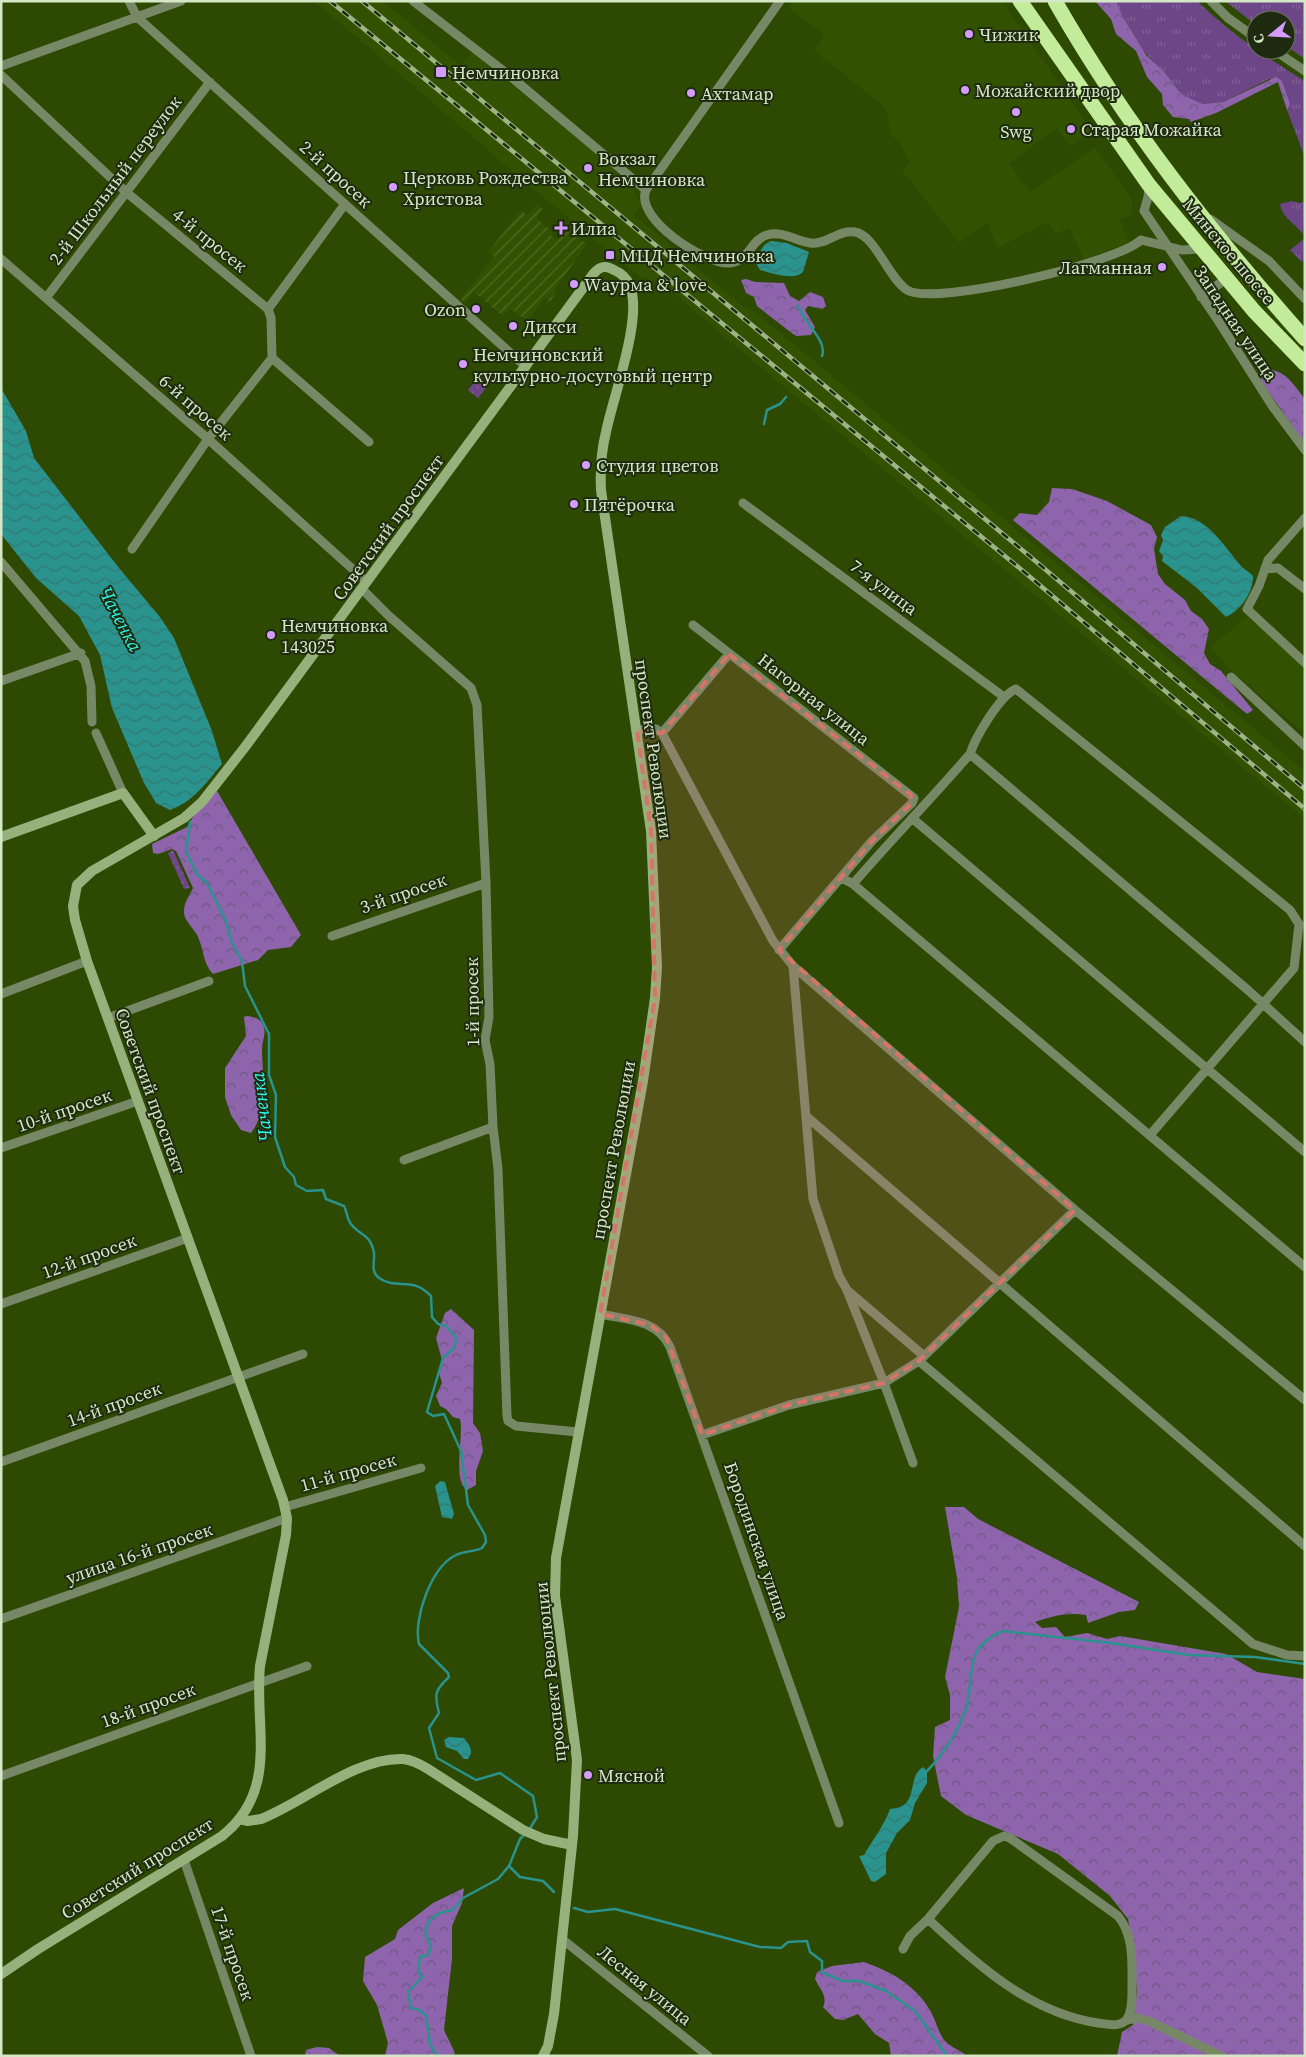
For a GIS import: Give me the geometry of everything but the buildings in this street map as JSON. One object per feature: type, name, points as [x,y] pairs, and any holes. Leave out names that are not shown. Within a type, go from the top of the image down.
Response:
[{"type":"highway","name":"Минское шоссе","points":[[1020,1],[1128,159],[1149,186],[1226,279],[1305,364]]},
{"type":"highway","name":"Минское шоссе","points":[[1054,1],[1090,63],[1194,208],[1305,339]]},
{"type":"street","name":"2-й просек","points":[[129,1],[137,17],[526,367]]},
{"type":"street","points":[[1,66],[181,1]]},
{"type":"street","points":[[413,1],[510,76],[646,190]]},
{"type":"street","points":[[780,1],[646,190],[645,206],[656,222],[678,241],[719,262],[728,263],[740,260],[760,239],[769,234],[786,235],[811,243],[820,243],[842,233],[854,232],[867,239],[901,285],[914,293],[926,295],[980,289],[1044,276],[1128,248],[1141,240],[1182,250],[1200,249]]},
{"type":"street","points":[[1211,1],[1228,18],[1246,31]]},
{"type":"street","points":[[1289,60],[1305,71]]},
{"type":"street","name":"4-й просек","points":[[1,75],[126,192],[268,309]]},
{"type":"street","name":"2-й Школьный переулок","points":[[46,298],[210,82]]},
{"type":"street","name":"Западная улица","points":[[1149,186],[1144,212],[1272,407],[1305,450]]},
{"type":"street","points":[[132,549],[208,439],[272,358],[271,318],[268,309],[345,204]]},
{"type":"street","points":[[1194,208],[1269,260],[1305,299]]},
{"type":"street","name":"6-й просек","points":[[1,259],[208,439],[365,586]]},
{"type":"street","name":"Советский проспект","points":[[1,1974],[46,1944],[222,1836],[239,1819],[255,1791],[260,1776],[262,1760],[258,1683],[265,1637],[286,1535],[286,1513],[239,1376],[87,961],[73,906],[77,885],[92,871],[184,818],[202,802],[245,747],[601,267]]},
{"type":"street","name":"проспект Революции","points":[[543,2056],[552,2033],[572,1845],[577,1760],[558,1629],[555,1586],[556,1558],[643,1081],[655,998],[657,942],[651,831],[638,730],[603,512],[600,469],[606,432],[628,346],[633,314],[632,293],[627,279],[611,268],[601,267]]},
{"type":"street","points":[[1201,297],[1226,279]]},
{"type":"street","points":[[272,358],[369,442]]},
{"type":"street","name":"7-я улица","points":[[743,504],[1004,697]]},
{"type":"street","points":[[1305,518],[1268,560],[1247,610],[1305,663]]},
{"type":"street","points":[[1,562],[80,653],[89,672],[92,722]]},
{"type":"street","points":[[1265,568],[1278,568],[1305,589]]},
{"type":"street","name":"1-й просек","points":[[365,586],[389,616],[471,688],[475,697],[482,768],[486,882],[489,1017],[485,1040],[490,1064],[493,1127],[499,1179],[508,1421],[516,1426],[578,1432]]},
{"type":"street","name":"Нагорная улица","points":[[694,626],[914,798],[872,840],[842,878]]},
{"type":"street","points":[[1,681],[80,653]]},
{"type":"street","points":[[662,733],[729,654]]},
{"type":"street","points":[[1231,677],[1305,746]]},
{"type":"street","points":[[853,884],[903,825],[912,818],[970,754],[973,743],[1004,697],[1011,691],[1020,690],[1290,910],[1299,924],[1294,968],[1150,1135]]},
{"type":"street","points":[[638,730],[656,729],[662,733],[779,950],[793,966],[1075,1210],[1305,1400]]},
{"type":"street","points":[[96,733],[123,793],[154,836]]},
{"type":"street","points":[[970,754],[1249,991],[1262,1005],[1305,1042]]},
{"type":"street","points":[[1,837],[123,793]]},
{"type":"street","points":[[912,818],[1305,1152]]},
{"type":"street","points":[[779,950],[842,878],[853,884],[1305,1267]]},
{"type":"street","name":"3-й просек","points":[[332,936],[486,882]]},
{"type":"street","points":[[1,994],[87,961]]},
{"type":"street","points":[[793,966],[813,1199],[838,1276],[847,1290],[913,1463]]},
{"type":"street","points":[[108,1018],[209,981]]},
{"type":"street","name":"10-й просек","points":[[1,1148],[138,1102]]},
{"type":"street","points":[[806,1116],[1305,1546]]},
{"type":"street","points":[[404,1160],[493,1127]]},
{"type":"street","points":[[702,1435],[789,1405],[884,1383],[922,1358],[1075,1210]]},
{"type":"street","name":"12-й просек","points":[[1,1304],[188,1238]]},
{"type":"street","points":[[847,1290],[922,1358],[1253,1644],[1287,1655],[1305,1656]]},
{"type":"street","name":"Бородинская улица","points":[[600,1314],[650,1325],[666,1337],[839,1823]]},
{"type":"street","name":"14-й просек","points":[[1,1462],[303,1354]]},
{"type":"street","name":"11-й просек","points":[[286,1513],[421,1468]]},
{"type":"street","name":"улица 16-й просек","points":[[1,1619],[286,1513]]},
{"type":"street","name":"18-й просек","points":[[1,1776],[307,1666]]},
{"type":"street","points":[[239,1819],[248,1821],[261,1819],[362,1768],[390,1760],[403,1759],[413,1761],[428,1769],[522,1830],[536,1836],[572,1845]]},
{"type":"street","points":[[903,1949],[910,1936],[928,1919],[993,1841],[1004,1836],[1010,1838],[1118,1916],[1124,1923],[1128,1931],[1132,1957],[1132,2003],[1127,2020]]},
{"type":"street","name":"17-й просек","points":[[184,1860],[251,2056]]},
{"type":"street","points":[[928,1919],[972,1960],[1037,2004],[1094,2022],[1114,2025],[1138,2018],[1149,2021],[1221,2056]]},
{"type":"street","name":"Лесная улица","points":[[562,1939],[708,2056]]},
{"type":"highlighted area","points":[[729,654],[911,795],[912,803],[872,841],[779,950],[1075,1210],[919,1361],[884,1383],[789,1405],[702,1435],[666,1337],[650,1325],[600,1314],[655,998],[651,831],[637,730],[662,733]]},
{"type":"shaded area","points":[[314,1],[383,1],[461,66],[472,52],[584,144],[632,186],[641,206],[634,215],[745,308],[748,307],[793,343],[1305,771],[1305,819],[779,383],[659,281],[640,277],[544,198]]},
{"type":"shaded area","points":[[793,1],[1002,1],[1092,131],[1070,146],[1057,129],[1009,163],[1030,192],[1095,147],[1132,200],[1132,214],[1120,220],[1129,243],[1084,259],[1069,228],[1055,235],[1048,222],[998,248],[987,222],[959,243],[902,170],[910,163],[899,142],[891,135],[886,108],[814,50],[825,34],[788,8]]},
{"type":"shaded area","points":[[537,204],[543,209],[536,218],[553,232],[551,236],[557,240],[567,229],[587,244],[555,290],[555,294],[550,302],[545,298],[527,321],[510,308],[503,316],[474,292],[464,303],[460,299],[494,257],[488,252],[521,210],[528,215]]},
{"type":"shaded area","points":[[1247,616],[1305,668],[1305,726],[1301,730],[1235,674],[1210,648]]},
{"type":"green space","points":[[1095,1],[1116,1],[1123,17],[1146,55],[1164,72],[1179,91],[1189,98],[1203,104],[1223,102],[1276,77],[1282,81],[1290,104],[1287,110],[1278,82],[1216,113],[1191,122],[1189,119],[1173,117],[1163,105],[1162,94],[1147,77],[1136,51],[1116,34],[1111,19]]},
{"type":"green space","points":[[1116,1],[1197,1],[1222,24],[1246,42],[1246,60],[1272,60],[1305,81],[1305,158],[1287,110],[1282,81],[1269,79],[1223,102],[1203,104],[1185,97],[1142,49]]},
{"type":"green space","points":[[1225,1],[1305,1],[1305,59],[1296,53],[1296,10],[1246,10],[1246,17]]},
{"type":"green space","points":[[1292,201],[1300,203],[1305,201],[1303,234],[1286,217],[1280,204]]},
{"type":"green space","points":[[1305,238],[1305,258],[1302,262],[1290,250]]},
{"type":"green space","points":[[746,279],[755,282],[784,283],[790,296],[799,301],[810,292],[823,297],[826,306],[822,309],[808,306],[805,310],[815,327],[811,335],[797,336],[793,334],[757,306],[754,297],[746,293],[741,280]]},
{"type":"green space","points":[[1269,370],[1285,376],[1305,399],[1305,444],[1261,381],[1262,374]]},
{"type":"green space","points":[[479,376],[489,384],[478,398],[468,390]]},
{"type":"green space","points":[[1052,488],[1072,489],[1107,501],[1151,525],[1157,537],[1154,549],[1158,574],[1165,584],[1185,600],[1191,611],[1202,619],[1209,629],[1204,653],[1210,664],[1221,671],[1253,710],[1247,714],[1013,520],[1020,513],[1037,515],[1049,502]]},
{"type":"green space","points":[[217,791],[301,935],[291,947],[268,950],[258,960],[213,974],[205,961],[198,937],[185,917],[186,901],[193,888],[176,851],[172,849],[158,854],[153,853],[152,844],[187,827],[196,812]]},
{"type":"green space","points":[[173,850],[190,888],[184,889],[168,853]]},
{"type":"green space","points":[[244,1017],[257,1018],[265,1031],[262,1048],[262,1103],[257,1124],[251,1133],[241,1130],[231,1115],[225,1097],[225,1068],[246,1036]]},
{"type":"green space","points":[[451,1309],[474,1330],[473,1423],[480,1433],[483,1451],[476,1471],[476,1485],[467,1490],[460,1478],[459,1468],[460,1419],[453,1417],[446,1409],[440,1406],[436,1396],[442,1383],[439,1373],[442,1360],[436,1338],[445,1313]]},
{"type":"green space","points":[[945,1507],[964,1507],[978,1519],[1139,1602],[1135,1610],[1119,1612],[1088,1623],[1086,1615],[1073,1614],[1054,1616],[1035,1622],[1042,1628],[1056,1627],[1065,1637],[1087,1633],[1107,1639],[1120,1636],[1226,1654],[1257,1672],[1305,1679],[1305,2056],[1117,2056],[1122,2032],[1133,2025],[1137,1991],[1128,1919],[1110,1896],[1058,1854],[966,1815],[941,1796],[933,1756],[935,1727],[950,1720],[950,1695],[945,1677],[959,1607],[957,1578]]},
{"type":"green space","points":[[464,1888],[462,1903],[452,1926],[452,1959],[444,2030],[455,2053],[453,2056],[385,2056],[388,2043],[377,2005],[363,1981],[365,1957],[395,1939],[398,1930],[433,1903]]},
{"type":"green space","points":[[864,1962],[894,1975],[911,1987],[931,2012],[944,2040],[967,2056],[891,2056],[889,2043],[875,2034],[858,2014],[843,2020],[835,2019],[823,2007],[825,1999],[815,1979],[817,1972],[832,1966]]},
{"type":"green space","points":[[317,2047],[329,2048],[340,2056],[305,2056],[306,2050]]},
{"type":"water","points":[[771,241],[787,243],[809,252],[803,272],[799,275],[788,276],[760,270],[756,263],[758,256],[763,247]]},
{"type":"water","points":[[1,388],[26,431],[34,458],[119,568],[160,617],[174,638],[212,731],[222,764],[193,797],[170,810],[156,803],[144,783],[112,708],[100,655],[79,616],[36,578],[1,534]]},
{"type":"water","points":[[1181,516],[1200,522],[1208,528],[1242,567],[1253,576],[1251,589],[1245,600],[1237,610],[1226,617],[1197,588],[1162,561],[1163,556],[1159,551],[1163,540],[1161,535],[1165,527]]},
{"type":"water","points":[[440,1481],[445,1482],[454,1514],[452,1519],[442,1517],[435,1486]]},
{"type":"water","points":[[449,1737],[464,1738],[471,1748],[468,1759],[464,1759],[457,1751],[446,1747],[444,1740]]},
{"type":"water","points":[[923,1767],[927,1771],[927,1783],[915,1803],[910,1820],[897,1833],[886,1853],[886,1874],[875,1882],[871,1881],[859,1856],[864,1855],[882,1827],[890,1809],[901,1807],[906,1803],[916,1775]]},
{"type":"waterway","points":[[798,305],[804,318],[818,337],[823,350],[822,356]]},
{"type":"waterway","points":[[764,424],[767,410],[780,404],[786,397]]},
{"type":"waterway","name":"Чаченка","points":[[190,822],[186,852],[197,874],[207,883],[225,919],[232,943],[242,961],[245,986],[269,1034],[269,1075],[276,1095],[275,1137],[285,1167],[294,1177],[296,1185],[307,1191],[323,1190],[326,1199],[344,1206],[351,1224],[368,1239],[373,1247],[376,1275],[386,1282],[417,1286],[424,1290],[431,1296],[432,1317],[438,1324],[446,1326],[457,1338],[454,1348],[443,1358],[427,1412],[433,1416],[444,1414],[461,1451],[468,1505],[485,1535],[486,1542],[482,1548],[456,1555],[447,1561],[432,1582],[421,1608],[418,1633],[419,1644],[448,1673],[449,1677],[438,1689],[436,1701],[439,1713],[429,1728],[437,1758],[476,1780],[500,1773],[533,1796],[537,1817],[529,1830]]},
{"type":"waterway","points":[[927,1771],[944,1750],[963,1717],[969,1697],[972,1664],[975,1654],[990,1638],[1003,1631],[1111,1643],[1189,1655],[1255,1657],[1305,1664]]},
{"type":"waterway","name":"Чаченка","points":[[437,2056],[430,2044],[426,2016],[419,2010],[411,2008],[408,1992],[422,1977],[418,1971],[420,1957],[428,1955],[431,1946],[425,1932],[434,1916],[453,1910],[463,1898],[498,1879],[509,1866],[520,1839],[525,1834]]},
{"type":"waterway","points":[[509,1866],[520,1877],[543,1881],[554,1892]]},
{"type":"waterway","points":[[574,1908],[588,1912],[615,1909],[760,1947],[781,1948],[788,1942],[807,1941],[810,1952],[822,1961],[822,1972],[842,1981],[859,1981],[886,1991],[915,2011],[947,2056]]},
{"type":"railway","points":[[330,1],[1017,566],[1305,809]]},
{"type":"railway","points":[[362,1],[1027,554],[1305,789]]},
{"type":"place","name":"Чижик","points":[[969,34]]},
{"type":"place","name":"Немчиновка","points":[[441,72]]},
{"type":"place","name":"Можайский двор","points":[[965,90]]},
{"type":"place","name":"Ахтамар","points":[[691,93]]},
{"type":"place","name":"Swg","points":[[1016,112]]},
{"type":"place","name":"Старая Можайка","points":[[1071,129]]},
{"type":"place","name":"Вокзал Немчиновка","points":[[588,168]]},
{"type":"place","name":"Церковь Рождества Христова","points":[[393,187]]},
{"type":"place","name":"Илиа","points":[[561,228]]},
{"type":"place","name":"МЦД Немчиновка","points":[[610,255]]},
{"type":"place","name":"Лагманная","points":[[1162,267]]},
{"type":"place","name":"Wаурма & love","points":[[574,284]]},
{"type":"place","name":"Ozon","points":[[476,309]]},
{"type":"place","name":"Дикси","points":[[513,326]]},
{"type":"place","name":"Немчиновский культурно-досуговый центр","points":[[463,364]]},
{"type":"place","name":"Студия цветов","points":[[586,465]]},
{"type":"place","name":"Пятёрочка","points":[[574,504]]},
{"type":"place","name":"Немчиновка 143025","points":[[271,635]]},
{"type":"place","name":"Мясной","points":[[588,1775]]}]
